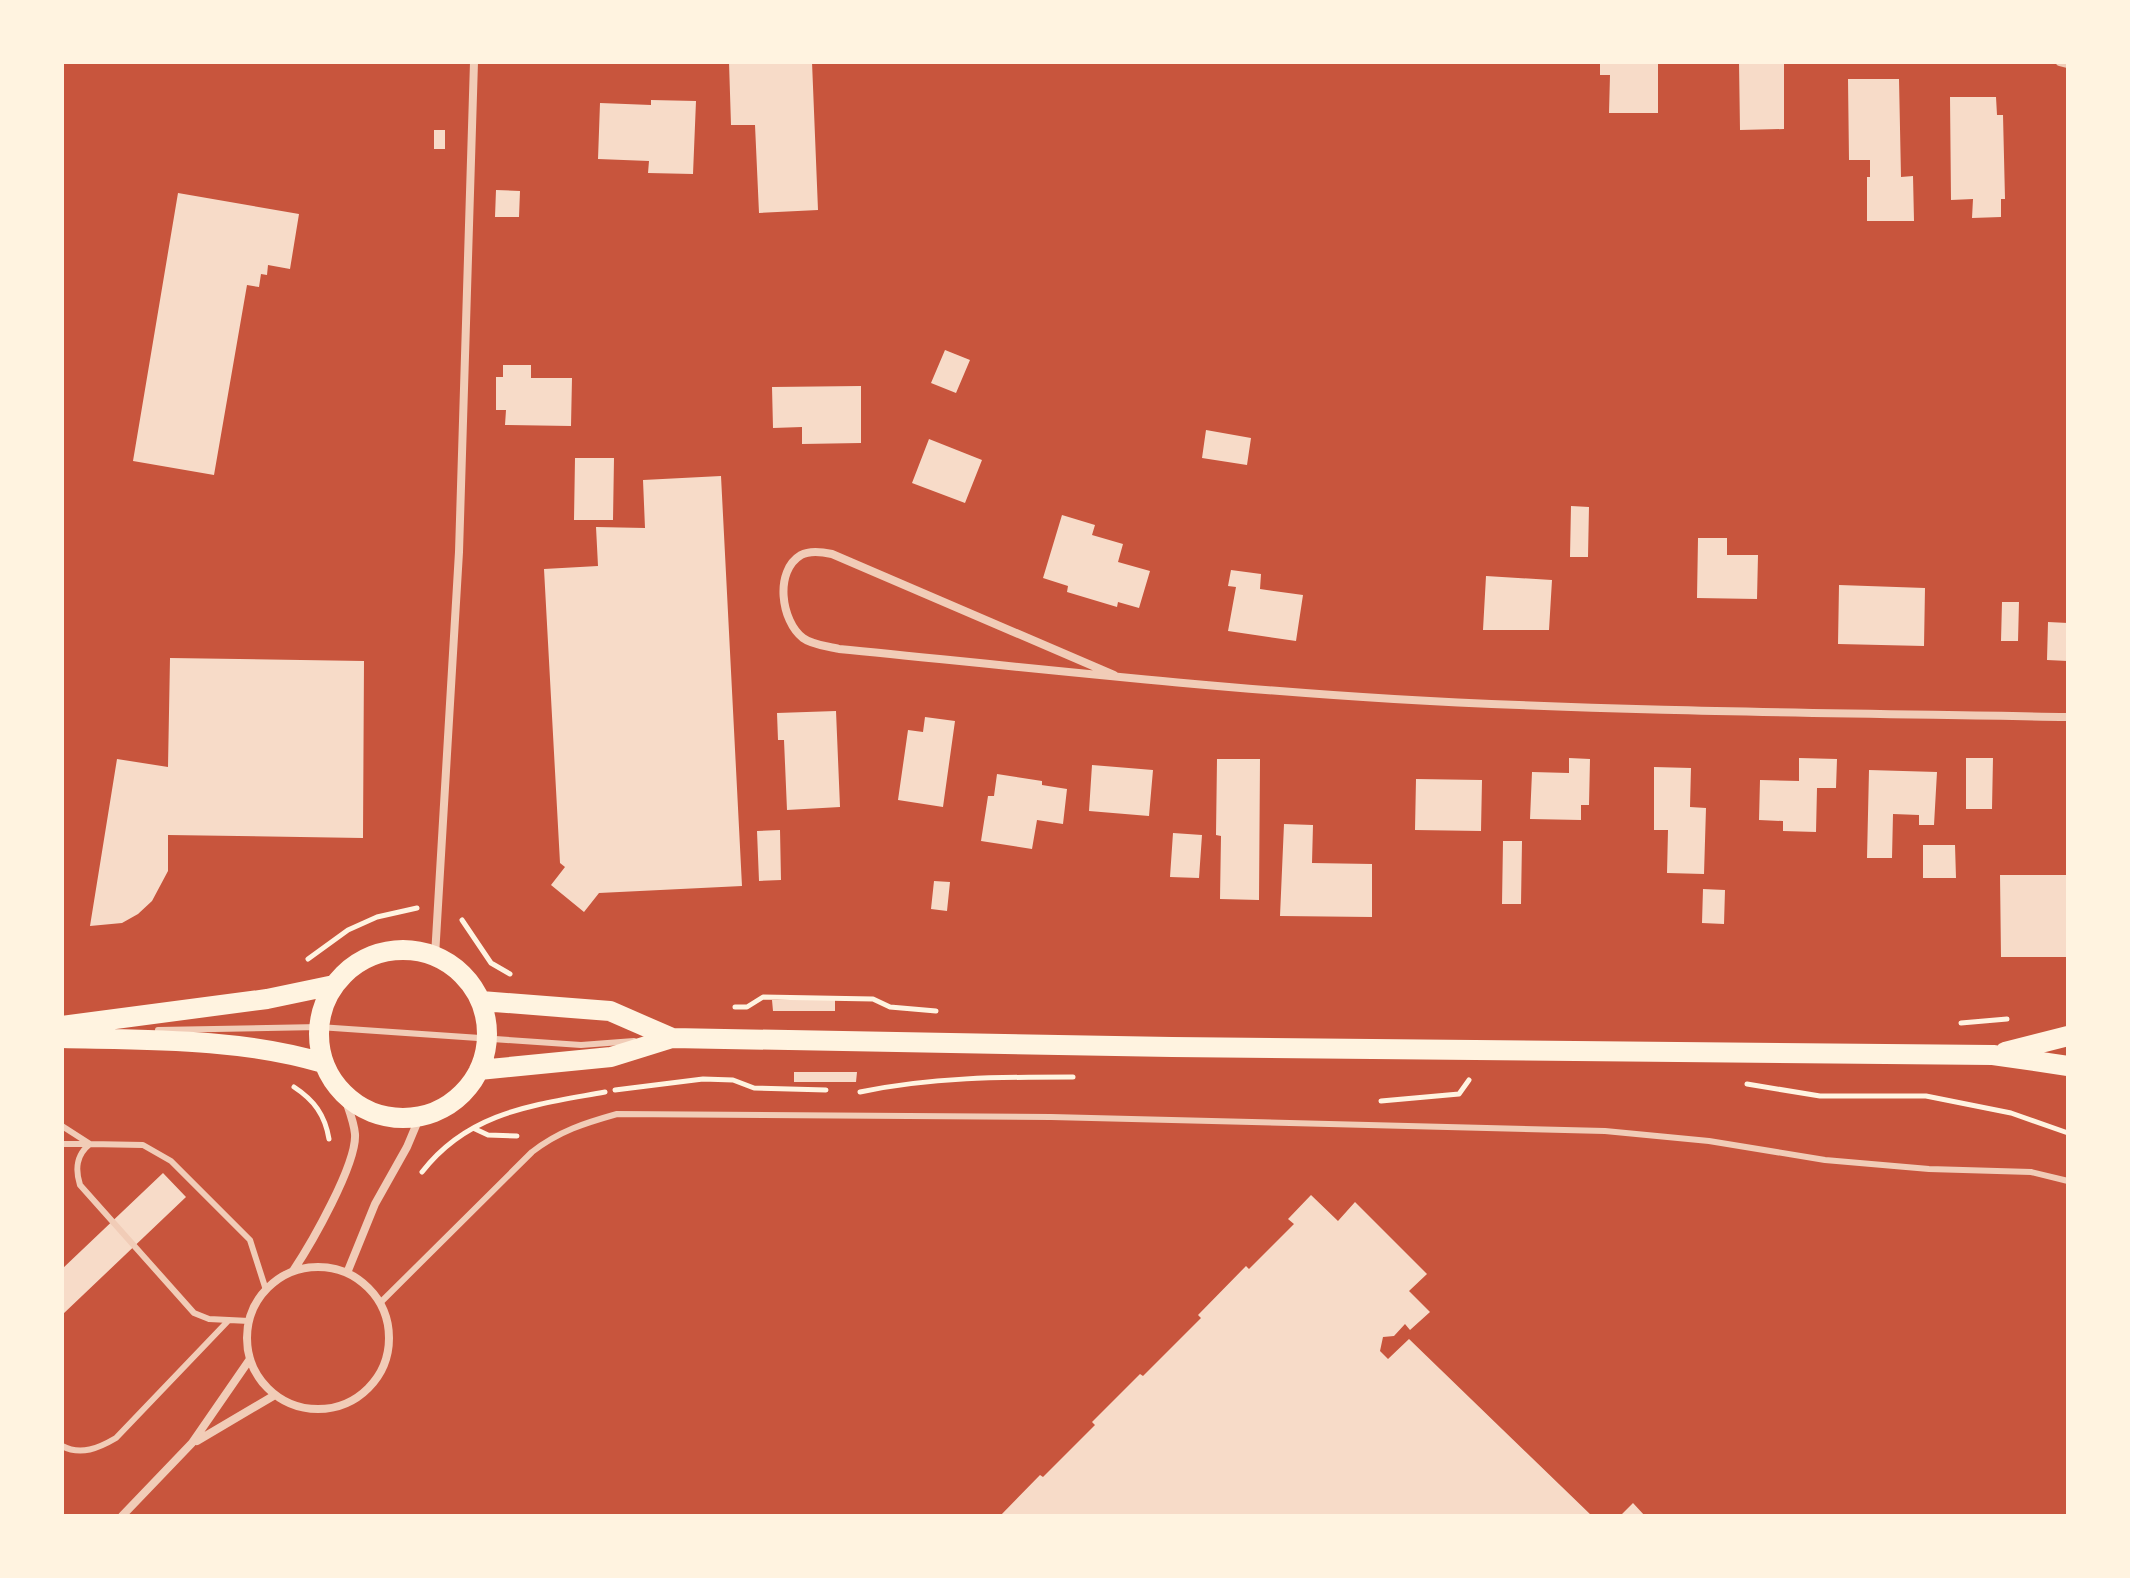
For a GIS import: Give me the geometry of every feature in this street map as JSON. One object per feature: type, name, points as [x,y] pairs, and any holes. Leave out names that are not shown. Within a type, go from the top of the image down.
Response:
[{"type":"main road","points":[[408,949],[435,956],[454,966],[470,982],[481,1001],[487,1040],[479,1070],[467,1088],[451,1103],[420,1116],[384,1116],[362,1107],[343,1092],[323,1063],[319,1027],[323,1005],[334,985],[354,965],[380,952],[408,949]]},
{"type":"main road","points":[[62,1026],[267,999],[334,985]]},
{"type":"main road","points":[[481,1001],[610,1011],[672,1038]]},
{"type":"main road","points":[[62,1036],[193,1042],[300,1056],[323,1063]]},
{"type":"main road","points":[[1993,1055],[2068,1036]]},
{"type":"main road","points":[[479,1070],[611,1057],[672,1038],[1172,1047],[1993,1055],[2068,1066]]},
{"type":"street","points":[[435,956],[459,552],[474,62]]},
{"type":"street","points":[[2060,62],[2068,64]]},
{"type":"street","points":[[1114,675],[832,554],[817,551],[802,554],[789,568],[785,584],[786,616],[805,641],[839,649],[1114,675],[1391,699],[1607,710],[2068,717]]},
{"type":"street","points":[[293,1271],[320,1267],[347,1273],[372,1291],[388,1322],[389,1343],[385,1364],[375,1382],[360,1397],[340,1407],[317,1410],[295,1406],[275,1395],[259,1379],[250,1359],[247,1340],[255,1304],[266,1290],[293,1271],[310,1245],[351,1162],[355,1133],[343,1092]]},
{"type":"street","points":[[347,1273],[375,1204],[407,1147],[420,1116]]},
{"type":"street","points":[[122,1516],[131,1503],[192,1443],[250,1359]]},
{"type":"street","points":[[192,1443],[275,1395]]},
{"type":"lane","points":[[62,1036],[319,1027],[581,1045],[672,1038]]},
{"type":"lane","points":[[380,1303],[532,1152],[574,1126],[617,1114],[1051,1117],[1605,1131],[1709,1141],[1825,1160],[1929,1169],[2031,1172],[2068,1181]]},
{"type":"lane","points":[[62,1126],[90,1144]]},
{"type":"lane","points":[[62,1144],[143,1145],[171,1161],[250,1240],[266,1290]]},
{"type":"lane","points":[[90,1144],[82,1150],[77,1163],[80,1185],[194,1313],[209,1319],[249,1321]]},
{"type":"lane","points":[[63,1448],[82,1451],[98,1449],[116,1438],[228,1321]]},
{"type":"path","points":[[303,962],[348,930],[377,917],[412,908]]},
{"type":"path","points":[[461,917],[464,926],[491,963],[514,976]]},
{"type":"path","points":[[733,1007],[747,1007],[763,997],[873,999],[899,1008],[947,1012]]},
{"type":"path","points":[[1946,1023],[2022,1018]]},
{"type":"path","points":[[846,1091],[861,1092],[899,1083],[973,1077],[1087,1077]]},
{"type":"path","points":[[421,1173],[472,1128],[516,1108],[651,1084],[703,1079],[733,1080],[754,1088],[830,1091]]},
{"type":"path","points":[[1453,1079],[1485,1080]]},
{"type":"path","points":[[1745,1084],[1820,1096],[1926,1096],[2011,1113],[2068,1133]]},
{"type":"path","points":[[289,1085],[310,1098],[326,1121],[331,1149]]},
{"type":"path","points":[[472,1128],[488,1135],[552,1137]]},
{"type":"building","points":[[729,62],[812,62],[818,210],[759,213],[755,125],[731,125]]},
{"type":"building","points":[[1600,62],[1658,62],[1658,113],[1609,113],[1610,75],[1600,75]]},
{"type":"building","points":[[1739,62],[1784,62],[1784,129],[1740,130]]},
{"type":"building","points":[[1848,79],[1899,79],[1901,177],[1913,176],[1914,221],[1867,221],[1870,160],[1849,160]]},
{"type":"building","points":[[1950,97],[1996,97],[1997,115],[2003,115],[2005,199],[2001,199],[2001,217],[1972,218],[1973,199],[1951,200]]},
{"type":"building","points":[[651,100],[696,101],[693,174],[648,173],[649,161],[598,159],[600,103],[651,105]]},
{"type":"building","points":[[434,130],[445,130],[445,149],[434,149]]},
{"type":"building","points":[[496,190],[520,191],[519,217],[495,217]]},
{"type":"building","points":[[178,193],[299,214],[290,269],[268,265],[267,275],[261,274],[259,287],[247,285],[214,475],[133,461]]},
{"type":"building","points":[[945,350],[970,360],[956,393],[931,383]]},
{"type":"building","points":[[503,365],[531,365],[531,378],[572,378],[571,426],[505,425],[506,410],[496,410],[496,377],[503,377]]},
{"type":"building","points":[[861,386],[861,443],[802,444],[802,427],[773,428],[772,387]]},
{"type":"building","points":[[1206,430],[1251,438],[1247,465],[1202,458]]},
{"type":"building","points":[[929,439],[982,460],[965,503],[912,483]]},
{"type":"building","points":[[575,458],[614,458],[613,520],[574,520]]},
{"type":"building","points":[[721,476],[742,886],[599,893],[584,912],[551,885],[565,867],[560,863],[544,569],[598,566],[596,527],[645,528],[643,480]]},
{"type":"building","points":[[1571,506],[1589,507],[1588,557],[1570,557]]},
{"type":"building","points":[[1062,515],[1095,525],[1092,535],[1123,544],[1118,562],[1150,571],[1139,608],[1118,602],[1117,607],[1067,592],[1068,586],[1043,578]]},
{"type":"building","points":[[1698,538],[1727,538],[1727,555],[1758,555],[1757,599],[1697,598]]},
{"type":"building","points":[[1231,570],[1261,574],[1260,589],[1303,595],[1296,641],[1228,631],[1236,587],[1228,586]]},
{"type":"building","points":[[1486,576],[1552,580],[1549,630],[1483,630]]},
{"type":"building","points":[[1839,585],[1925,588],[1924,646],[1838,644]]},
{"type":"building","points":[[2002,602],[2019,602],[2018,641],[2001,641]]},
{"type":"building","points":[[2048,622],[2068,623],[2068,661],[2047,660]]},
{"type":"building","points":[[170,658],[364,661],[363,838],[168,835],[168,871],[152,901],[122,923],[90,926],[117,759],[168,767]]},
{"type":"building","points":[[836,711],[840,807],[787,810],[784,740],[778,740],[777,713]]},
{"type":"building","points":[[925,717],[955,721],[943,807],[898,800],[908,730],[923,732]]},
{"type":"building","points":[[1569,758],[1590,759],[1589,805],[1581,805],[1581,820],[1530,819],[1532,772],[1569,773]]},
{"type":"building","points":[[1799,758],[1837,759],[1836,788],[1817,788],[1816,832],[1783,831],[1783,821],[1759,820],[1760,780],[1799,781]]},
{"type":"building","points":[[1966,758],[1993,758],[1992,809],[1966,809]]},
{"type":"building","points":[[1217,759],[1260,759],[1259,900],[1220,899],[1221,836],[1216,835]]},
{"type":"building","points":[[1092,765],[1153,770],[1149,816],[1089,811]]},
{"type":"building","points":[[1654,767],[1691,768],[1690,807],[1706,808],[1704,874],[1667,873],[1668,830],[1654,830]]},
{"type":"building","points":[[1869,770],[1937,772],[1934,825],[1919,825],[1919,815],[1893,814],[1892,858],[1867,858]]},
{"type":"building","points":[[997,774],[1042,781],[1042,785],[1067,789],[1063,824],[1037,820],[1032,849],[981,841],[988,796],[994,796]]},
{"type":"building","points":[[1416,779],[1482,780],[1481,831],[1415,830]]},
{"type":"building","points":[[1284,824],[1313,825],[1312,863],[1372,864],[1372,917],[1280,916]]},
{"type":"building","points":[[780,830],[781,880],[759,881],[757,831]]},
{"type":"building","points":[[1173,833],[1202,835],[1199,878],[1170,877]]},
{"type":"building","points":[[1503,841],[1522,841],[1521,904],[1502,904]]},
{"type":"building","points":[[1923,845],[1955,845],[1956,878],[1923,878]]},
{"type":"building","points":[[2000,875],[2068,875],[2068,957],[2001,957]]},
{"type":"building","points":[[934,881],[950,882],[947,911],[931,909]]},
{"type":"building","points":[[1703,889],[1725,890],[1724,924],[1702,923]]},
{"type":"building","points":[[772,1000],[835,1000],[835,1011],[773,1011]]},
{"type":"building","points":[[794,1072],[857,1072],[856,1082],[794,1082]]},
{"type":"building","points":[[163,1173],[186,1197],[62,1315],[62,1269]]},
{"type":"building","points":[[1311,1195],[1338,1221],[1355,1202],[1427,1274],[1409,1291],[1430,1312],[1410,1330],[1405,1324],[1394,1336],[1383,1337],[1380,1351],[1388,1359],[1409,1339],[1592,1516],[1000,1516],[1095,1425],[1092,1422],[1140,1374],[1143,1376],[1201,1318],[1198,1315],[1246,1266],[1249,1269],[1294,1224],[1288,1219]]},
{"type":"building","points":[[1633,1503],[1645,1516],[1620,1516]]}]
